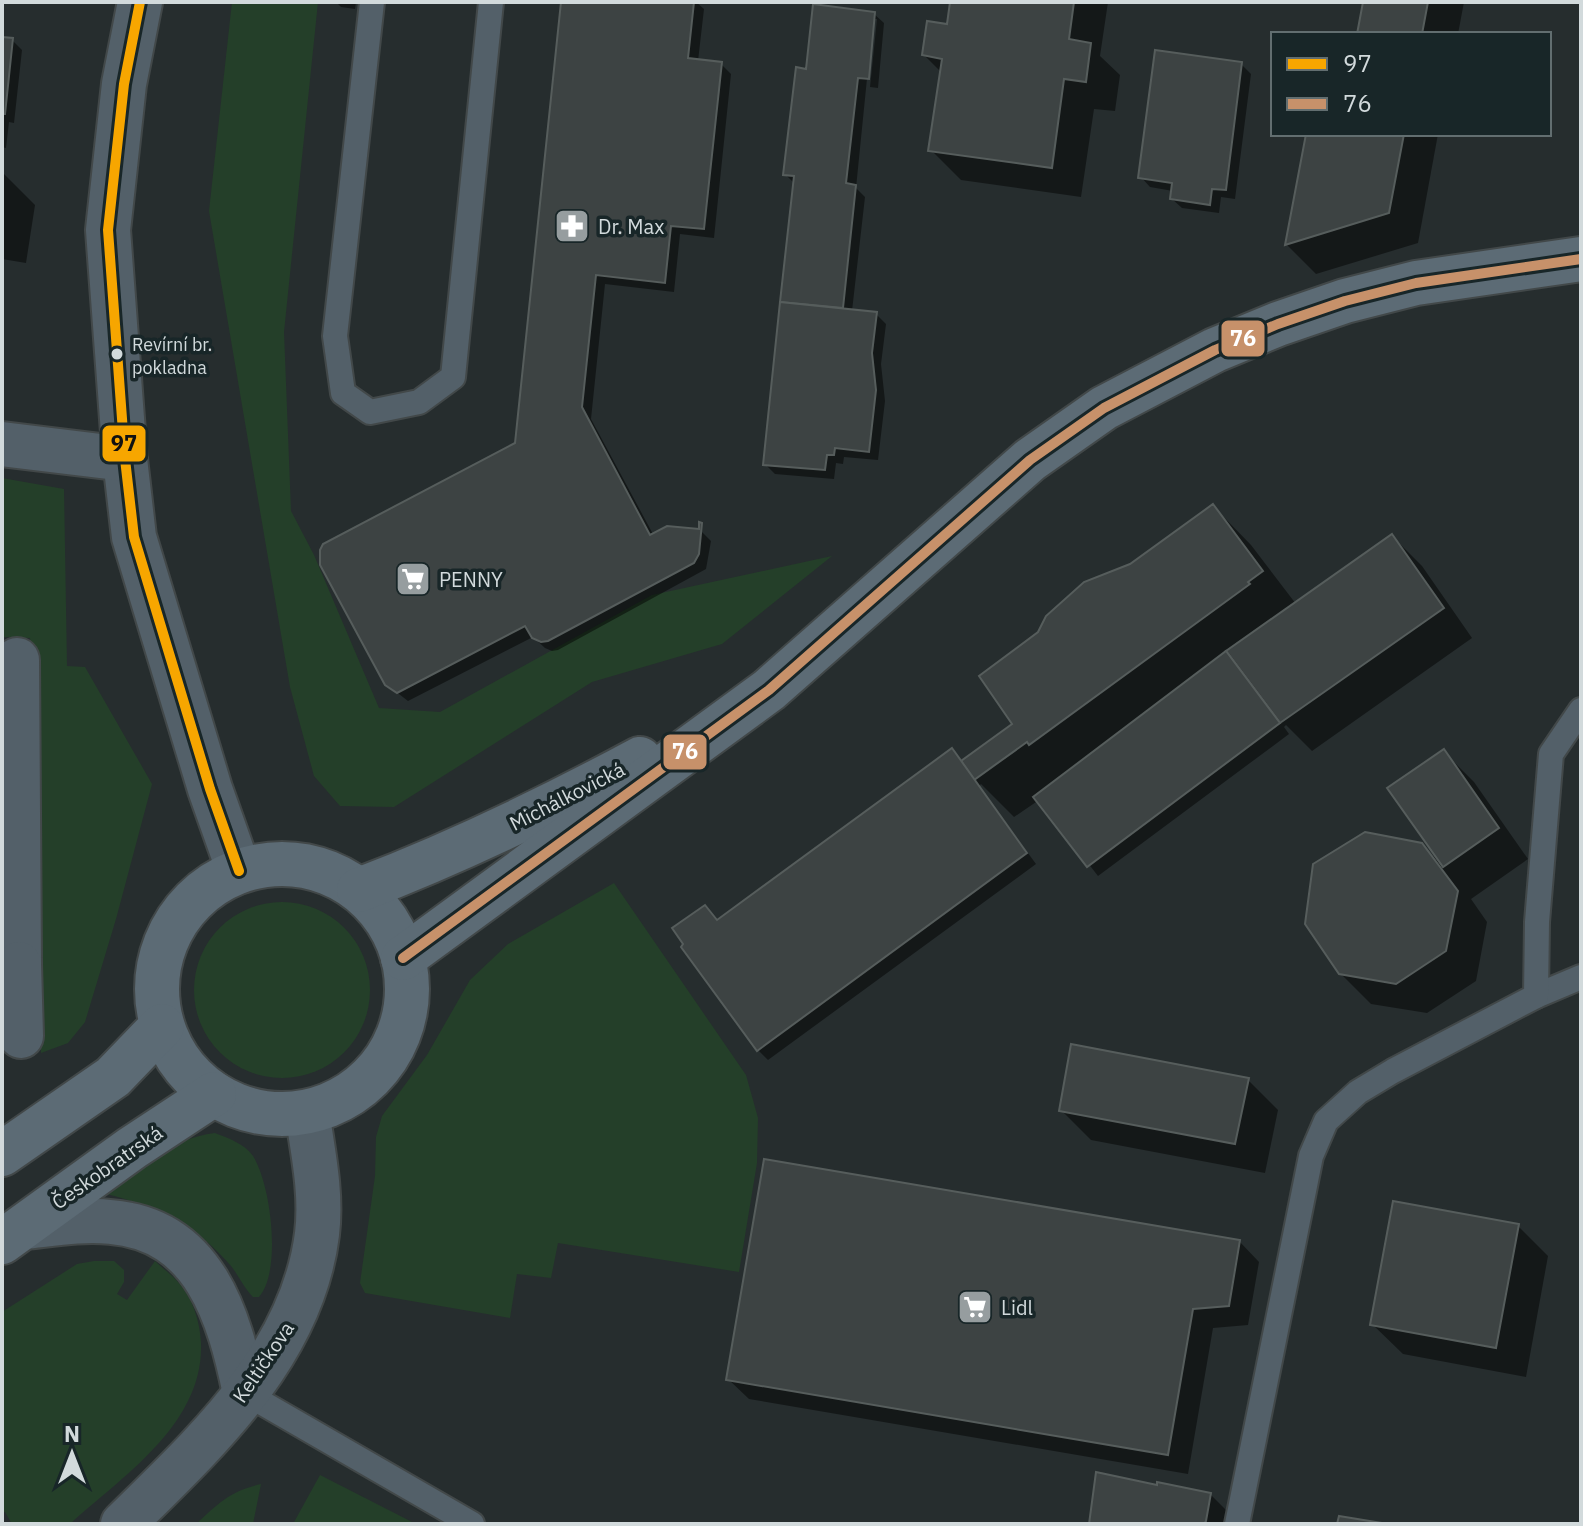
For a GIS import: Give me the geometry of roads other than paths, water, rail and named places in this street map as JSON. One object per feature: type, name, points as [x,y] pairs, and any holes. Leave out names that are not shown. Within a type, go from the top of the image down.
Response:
[{"type":"street","points":[[140,2],[124,84],[108,230],[125,459],[134,537],[210,789],[239,871]]},
{"type":"street","name":"Michálkovická","points":[[403,958],[769,690],[1030,460],[1104,408],[1257,332],[1357,298],[1416,283],[1581,259]]},
{"type":"street","points":[[2,444],[125,459]]},
{"type":"street","points":[[17,660],[10,964],[21,1036]]},
{"type":"street","name":"Michálkovická","points":[[359,890],[483,839],[769,690]]},
{"type":"street","points":[[286,864],[312,867],[337,876],[359,890],[387,920],[403,958],[407,991],[402,1024],[389,1054],[368,1081],[341,1099],[307,1112],[260,1112],[214,1094],[191,1075],[174,1053],[162,1026],[157,995],[159,965],[169,935],[186,910],[208,889],[239,871],[260,866],[286,864]]},
{"type":"street","points":[[2,1154],[104,1084],[132,1060],[162,1026]]},
{"type":"street","name":"Českobratrská","points":[[13,1234],[132,1148],[214,1094]]},
{"type":"street","name":"Keltičkova","points":[[123,1524],[199,1448],[245,1393],[298,1310],[309,1278],[317,1232],[316,1174],[307,1112]]},
{"type":"street","points":[[13,1234],[111,1221],[132,1225],[172,1244],[198,1267],[217,1295],[229,1327],[245,1393]]},
{"type":"lane","points":[[372,2],[335,336],[343,393],[370,412],[419,402],[453,377],[491,2]]},
{"type":"lane","points":[[1536,996],[1537,922],[1551,754],[1581,710]]},
{"type":"lane","points":[[1237,1524],[1311,1156],[1326,1121],[1358,1092],[1393,1071],[1536,996],[1581,977]]},
{"type":"lane","points":[[245,1393],[472,1524]]},
{"type":"place","name":"Dr. Max","points":[[572,226]]},
{"type":"place","name":"Revírní br. pokladna","points":[[117,354]]},
{"type":"place","name":"PENNY","points":[[413,579]]},
{"type":"place","name":"Lidl","points":[[975,1307]]}]
